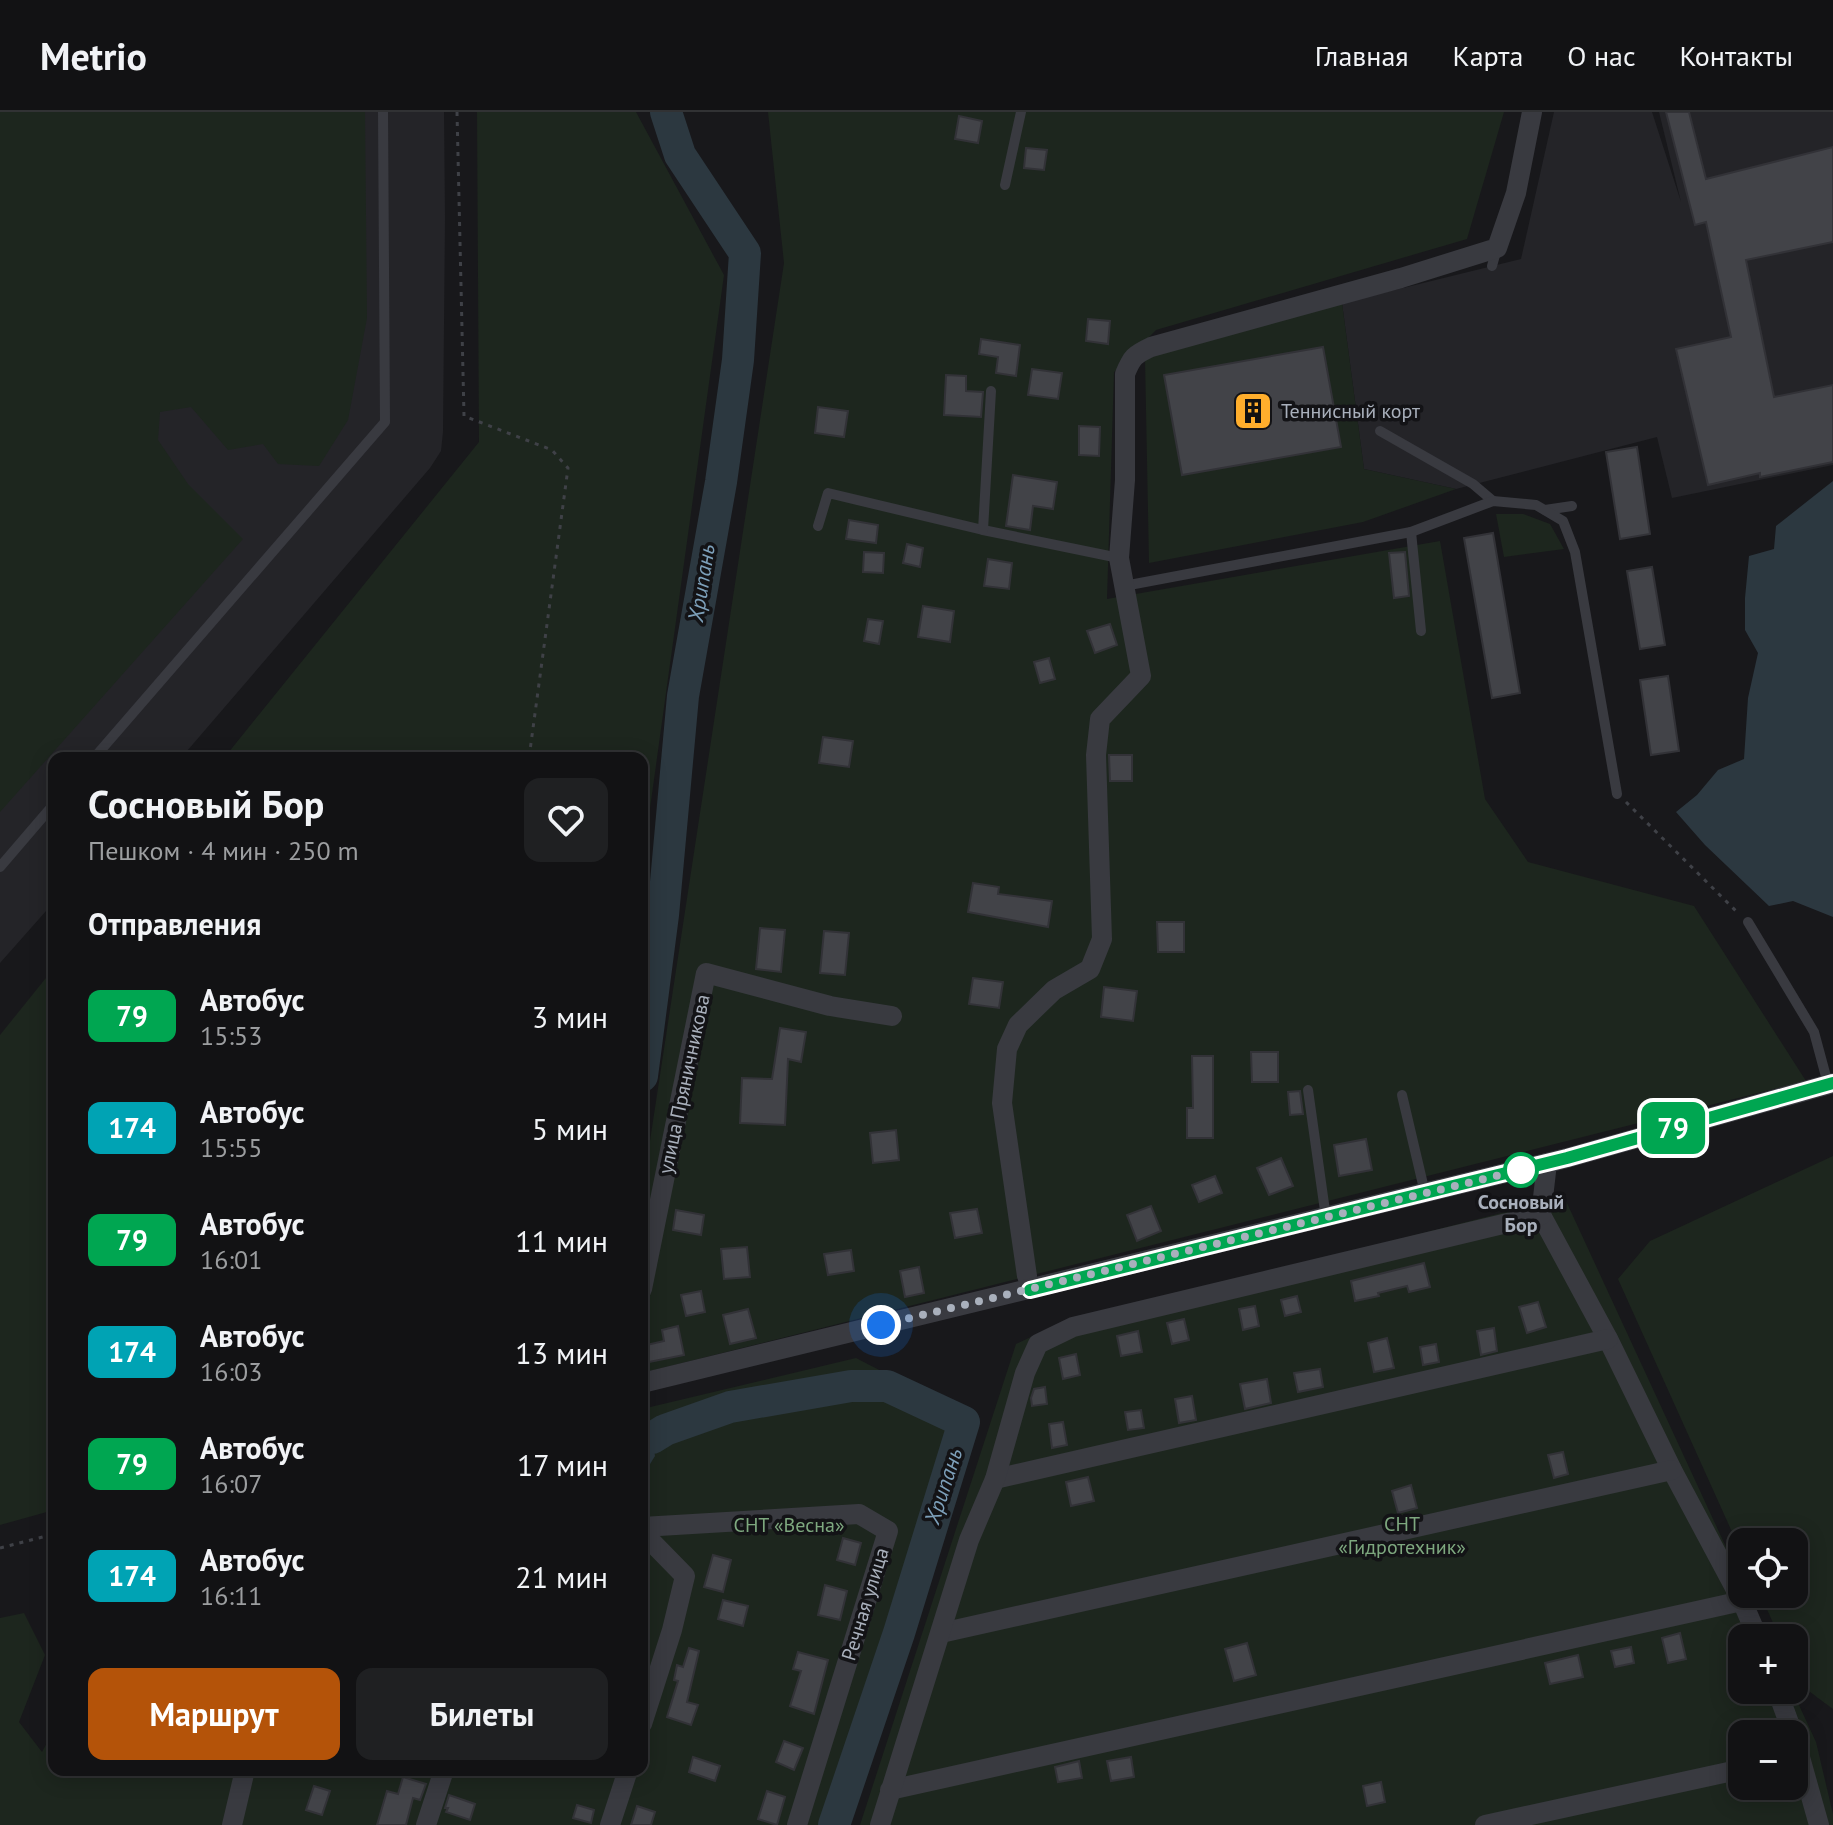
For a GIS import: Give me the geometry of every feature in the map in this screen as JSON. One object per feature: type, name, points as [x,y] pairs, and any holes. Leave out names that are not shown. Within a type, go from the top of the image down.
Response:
[{"type":"street","points":[[1028,1283],[1002,1103],[1007,1049],[1018,1025],[1054,990],[1090,969],[1102,939],[1096,755],[1100,719],[1141,676],[1119,558],[1125,480],[1126,366],[1136,354],[1151,347],[1401,278],[1494,257],[1516,193],[1532,112]]},
{"type":"street","name":"улица Пряничникова","points":[[648,1259],[706,973],[830,1006],[892,1016]]},
{"type":"street","points":[[648,1381],[1028,1283],[1326,1218],[1547,1163],[1831,1083]]},
{"type":"street","points":[[1547,1163],[1541,1215],[1728,1575]]},
{"type":"street","points":[[880,1825],[969,1540],[995,1479],[1025,1373],[1038,1344],[1073,1327],[1541,1215]]},
{"type":"street","points":[[995,1479],[1608,1339]]},
{"type":"street","points":[[941,1633],[1672,1470]]},
{"type":"street","name":"Речная улица","points":[[648,1529],[859,1514],[888,1531],[797,1825]]},
{"type":"street","points":[[648,1536],[685,1576],[648,1705]]},
{"type":"street","points":[[890,1790],[1728,1604]]},
{"type":"street","points":[[1485,1825],[1728,1772]]},
{"type":"street","points":[[232,1825],[244,1776]]},
{"type":"street","points":[[426,1825],[442,1776]]},
{"type":"street","points":[[610,1825],[626,1776]]},
{"type":"street","points":[[1808,1788],[1819,1825]]},
{"type":"lane","points":[[99,752],[385,422],[383,112]]},
{"type":"lane","points":[[1005,185],[1021,112]]},
{"type":"lane","points":[[983,530],[991,391]]},
{"type":"lane","points":[[1380,431],[1473,484],[1493,501]]},
{"type":"lane","points":[[818,526],[828,493],[1119,558]]},
{"type":"lane","points":[[1124,586],[1411,532],[1493,501],[1536,505],[1563,521],[1575,552],[1617,794]]},
{"type":"lane","points":[[1545,510],[1572,506]]},
{"type":"lane","points":[[1411,532],[1421,631]]},
{"type":"lane","points":[[0,867],[48,811]]},
{"type":"lane","points":[[1748,922],[1814,1032],[1831,1083]]},
{"type":"lane","points":[[1308,1090],[1326,1218]]},
{"type":"lane","points":[[1402,1095],[1425,1193]]},
{"type":"path","points":[[457,112],[464,416],[552,450],[568,468],[530,752]]},
{"type":"path","points":[[1617,794],[1748,922]]},
{"type":"path","points":[[0,1548],[48,1536]]},
{"type":"shaded area","points":[[0,112],[444,112],[441,451],[430,468],[186,752],[48,752],[48,909],[0,963]]},
{"type":"shaded area","points":[[1554,112],[1652,112],[1681,202],[1659,112],[1833,112],[1833,465],[1672,498],[1657,437],[1456,489],[1364,469],[1342,303],[1521,259]]},
{"type":"shaded area","points":[[1833,481],[1833,917],[1793,901],[1769,906],[1705,845],[1676,812],[1697,795],[1718,770],[1744,759],[1748,698],[1758,653],[1745,630],[1749,556],[1774,549],[1776,526]]},
{"type":"shaded area","points":[[648,1423],[649,1424],[655,1456],[648,1467]]},
{"type":"green space","points":[[0,112],[365,112],[367,318],[348,420],[319,466],[278,464],[263,444],[228,450],[191,407],[160,412],[158,440],[188,484],[243,539],[53,752],[48,752],[48,758],[0,812]]},
{"type":"green space","points":[[477,112],[636,112],[724,275],[648,823],[648,752],[229,752],[479,442]]},
{"type":"green space","points":[[768,112],[1504,112],[1467,239],[1156,330],[1114,372],[1107,599],[1440,541],[1485,799],[1528,862],[1694,906],[1806,1081],[648,1371],[648,1154],[784,263]]},
{"type":"green space","points":[[1342,303],[1364,469],[1456,489],[1363,522],[1149,563],[1145,358]]},
{"type":"green space","points":[[1496,514],[1523,514],[1550,524],[1564,549],[1504,557]]},
{"type":"green space","points":[[48,975],[48,1512],[0,1525],[0,1035]]},
{"type":"green space","points":[[1833,1156],[1833,1709],[1808,1690],[1808,1624],[1774,1624],[1766,1608],[1808,1608],[1808,1528],[1730,1528],[1618,1279],[1650,1241]]},
{"type":"green space","name":"СНТ «Гидротехник»","points":[[1556,1199],[1566,1201],[1728,1551],[1728,1608],[1754,1608],[1762,1624],[1728,1624],[1728,1704],[1798,1704],[1806,1720],[1728,1720],[1728,1800],[1808,1800],[1808,1725],[1816,1742],[1833,1825],[860,1825],[1016,1344],[1050,1328]]},
{"type":"green space","name":"СНТ «Весна»","points":[[856,1358],[978,1421],[847,1825],[0,1825],[0,1618],[24,1613],[45,1655],[19,1722],[42,1752],[48,1741],[48,1776],[648,1776],[648,1408]]},
{"type":"building","points":[[1666,112],[1689,112],[1706,179],[1833,147],[1833,242],[1746,260],[1774,397],[1833,385],[1833,462],[1708,485],[1676,349],[1731,337],[1706,222],[1695,225]]},
{"type":"building","points":[[959,116],[982,121],[978,143],[955,139]]},
{"type":"building","points":[[1026,148],[1047,150],[1044,170],[1024,168]]},
{"type":"building","points":[[1088,319],[1110,321],[1108,344],[1086,341]]},
{"type":"building","points":[[981,339],[1020,345],[1016,376],[996,373],[998,357],[979,354]]},
{"type":"building","name":"Теннисный корт","points":[[1323,347],[1341,447],[1182,475],[1164,375]]},
{"type":"building","points":[[1032,369],[1062,373],[1058,399],[1028,395]]},
{"type":"building","points":[[946,375],[966,376],[966,391],[983,392],[981,417],[944,415]]},
{"type":"building","points":[[818,407],[848,411],[844,437],[815,433]]},
{"type":"building","points":[[1079,426],[1100,427],[1099,456],[1079,455]]},
{"type":"building","points":[[1637,447],[1650,534],[1620,539],[1606,452]]},
{"type":"building","points":[[1013,475],[1057,482],[1053,509],[1033,506],[1030,530],[1006,526]]},
{"type":"building","points":[[849,520],[878,525],[876,543],[846,539]]},
{"type":"building","points":[[1493,533],[1520,693],[1492,698],[1464,538]]},
{"type":"building","points":[[907,544],[923,548],[920,567],[903,563]]},
{"type":"building","points":[[864,552],[884,553],[883,573],[863,572]]},
{"type":"building","points":[[1405,552],[1409,596],[1394,598],[1389,553]]},
{"type":"building","points":[[988,559],[1012,563],[1009,589],[984,586]]},
{"type":"building","points":[[1652,567],[1665,645],[1640,649],[1627,571]]},
{"type":"building","points":[[923,606],[954,611],[950,642],[918,637]]},
{"type":"building","points":[[868,619],[883,621],[879,644],[864,641]]},
{"type":"building","points":[[1110,624],[1117,645],[1095,653],[1087,631]]},
{"type":"building","points":[[1049,658],[1055,679],[1040,683],[1034,662]]},
{"type":"building","points":[[1668,676],[1679,751],[1651,755],[1640,680]]},
{"type":"building","points":[[823,737],[853,741],[849,767],[819,763]]},
{"type":"building","points":[[1109,755],[1132,755],[1132,781],[1110,781]]},
{"type":"building","points":[[973,883],[999,887],[998,894],[1052,901],[1048,927],[968,912]]},
{"type":"building","points":[[1157,922],[1184,922],[1184,952],[1158,952]]},
{"type":"building","points":[[760,928],[785,930],[781,972],[756,969]]},
{"type":"building","points":[[824,931],[849,933],[845,975],[820,973]]},
{"type":"building","points":[[973,978],[1003,982],[999,1008],[969,1004]]},
{"type":"building","points":[[1104,987],[1137,991],[1133,1021],[1101,1017]]},
{"type":"building","points":[[780,1028],[806,1032],[801,1062],[788,1059],[785,1125],[740,1123],[742,1078],[772,1079]]},
{"type":"building","points":[[1251,1052],[1278,1052],[1278,1082],[1252,1082]]},
{"type":"building","points":[[1192,1056],[1213,1056],[1213,1138],[1187,1138],[1187,1108],[1193,1108]]},
{"type":"building","points":[[1300,1091],[1303,1114],[1290,1115],[1288,1092]]},
{"type":"building","points":[[896,1130],[899,1160],[873,1163],[870,1133]]},
{"type":"building","points":[[1366,1139],[1372,1170],[1339,1176],[1334,1145]]},
{"type":"building","points":[[1281,1158],[1293,1186],[1269,1195],[1257,1168]]},
{"type":"building","points":[[1215,1176],[1222,1193],[1199,1202],[1192,1185]]},
{"type":"building","points":[[1151,1206],[1161,1231],[1137,1241],[1127,1215]]},
{"type":"building","points":[[977,1209],[982,1233],[955,1238],[950,1213]]},
{"type":"building","points":[[676,1210],[704,1215],[701,1235],[673,1230]]},
{"type":"building","points":[[747,1247],[750,1277],[724,1279],[721,1249]]},
{"type":"building","points":[[851,1250],[854,1271],[828,1275],[824,1254]]},
{"type":"building","points":[[1424,1263],[1430,1287],[1409,1292],[1407,1286],[1355,1301],[1351,1281]]},
{"type":"building","points":[[919,1267],[924,1293],[905,1297],[900,1271]]},
{"type":"building","points":[[701,1291],[705,1312],[686,1316],[681,1295]]},
{"type":"building","points":[[1297,1296],[1301,1312],[1285,1316],[1281,1300]]},
{"type":"building","points":[[1538,1302],[1546,1327],[1527,1333],[1519,1307]]},
{"type":"building","points":[[1255,1306],[1259,1326],[1243,1330],[1239,1309]]},
{"type":"building","points":[[748,1309],[756,1338],[730,1344],[723,1315]]},
{"type":"building","points":[[1184,1319],[1189,1340],[1172,1344],[1167,1323]]},
{"type":"building","points":[[678,1326],[684,1355],[648,1362],[648,1345],[664,1341],[662,1330]]},
{"type":"building","points":[[1494,1328],[1497,1351],[1481,1355],[1477,1331]]},
{"type":"building","points":[[1138,1331],[1142,1352],[1121,1356],[1117,1336]]},
{"type":"building","points":[[1387,1338],[1394,1368],[1374,1372],[1368,1343]]},
{"type":"building","points":[[1436,1344],[1439,1362],[1423,1365],[1420,1347]]},
{"type":"building","points":[[1076,1354],[1080,1375],[1063,1379],[1059,1358]]},
{"type":"building","points":[[1320,1369],[1323,1387],[1298,1392],[1294,1373]]},
{"type":"building","points":[[1267,1379],[1271,1403],[1245,1409],[1240,1384]]},
{"type":"building","points":[[1045,1387],[1047,1404],[1032,1406],[1034,1389]]},
{"type":"building","points":[[1192,1396],[1196,1420],[1179,1423],[1175,1399]]},
{"type":"building","points":[[1141,1410],[1144,1428],[1128,1430],[1125,1412]]},
{"type":"building","points":[[1063,1422],[1067,1445],[1052,1448],[1049,1424]]},
{"type":"building","points":[[1563,1452],[1568,1474],[1554,1478],[1548,1455]]},
{"type":"building","points":[[1088,1477],[1094,1501],[1071,1506],[1066,1482]]},
{"type":"building","points":[[1411,1485],[1417,1508],[1398,1513],[1392,1491]]},
{"type":"building","points":[[843,1538],[861,1543],[855,1565],[837,1560]]},
{"type":"building","points":[[713,1555],[731,1560],[723,1592],[704,1587]]},
{"type":"building","points":[[825,1585],[847,1591],[840,1620],[818,1615]]},
{"type":"building","points":[[723,1600],[748,1606],[743,1626],[718,1619]]},
{"type":"building","points":[[1680,1633],[1686,1659],[1668,1663],[1662,1638]]},
{"type":"building","points":[[1247,1643],[1256,1675],[1234,1681],[1225,1649]]},
{"type":"building","points":[[1631,1647],[1634,1663],[1615,1667],[1611,1651]]},
{"type":"building","points":[[689,1648],[699,1651],[687,1702],[698,1705],[691,1725],[667,1717],[678,1681],[674,1680],[677,1665],[683,1667]]},
{"type":"building","points":[[798,1652],[828,1660],[814,1714],[790,1706],[801,1671],[793,1669]]},
{"type":"building","points":[[1578,1655],[1583,1677],[1550,1684],[1545,1663]]},
{"type":"building","points":[[784,1741],[803,1748],[794,1770],[776,1762]]},
{"type":"building","points":[[693,1757],[720,1766],[715,1781],[689,1772]]},
{"type":"building","points":[[1131,1757],[1134,1777],[1111,1781],[1107,1761]]},
{"type":"building","points":[[1079,1761],[1082,1778],[1058,1782],[1055,1767]]},
{"type":"building","points":[[403,1777],[426,1784],[420,1800],[413,1798],[406,1825],[377,1825],[387,1791],[398,1794]]},
{"type":"building","points":[[1381,1782],[1385,1802],[1367,1806],[1363,1786]]},
{"type":"building","points":[[314,1786],[330,1791],[322,1815],[306,1810]]},
{"type":"building","points":[[767,1791],[785,1797],[777,1825],[758,1819]]},
{"type":"building","points":[[449,1795],[475,1804],[470,1820],[446,1812]]},
{"type":"building","points":[[577,1805],[594,1810],[591,1823],[573,1818]]},
{"type":"building","points":[[637,1806],[655,1812],[651,1825],[631,1825]]},
{"type":"waterway","name":"Хрипань","points":[[648,1030],[663,915],[683,696],[721,482],[738,360],[745,253],[680,155],[666,112]]},
{"type":"waterway","name":"Хрипань","points":[[648,1438],[730,1407],[851,1386],[887,1386],[964,1422],[899,1633],[834,1825]]},
{"type":"bus line","name":"79","points":[[1030,1290],[1567,1158],[1833,1083]]},
{"type":"place","name":"Теннисный корт","points":[[1253,411]]},
{"type":"place","name":"Сосновый Бор","points":[[1521,1170]]},
{"type":"route","points":[[881,1325],[1521,1170]]}]
